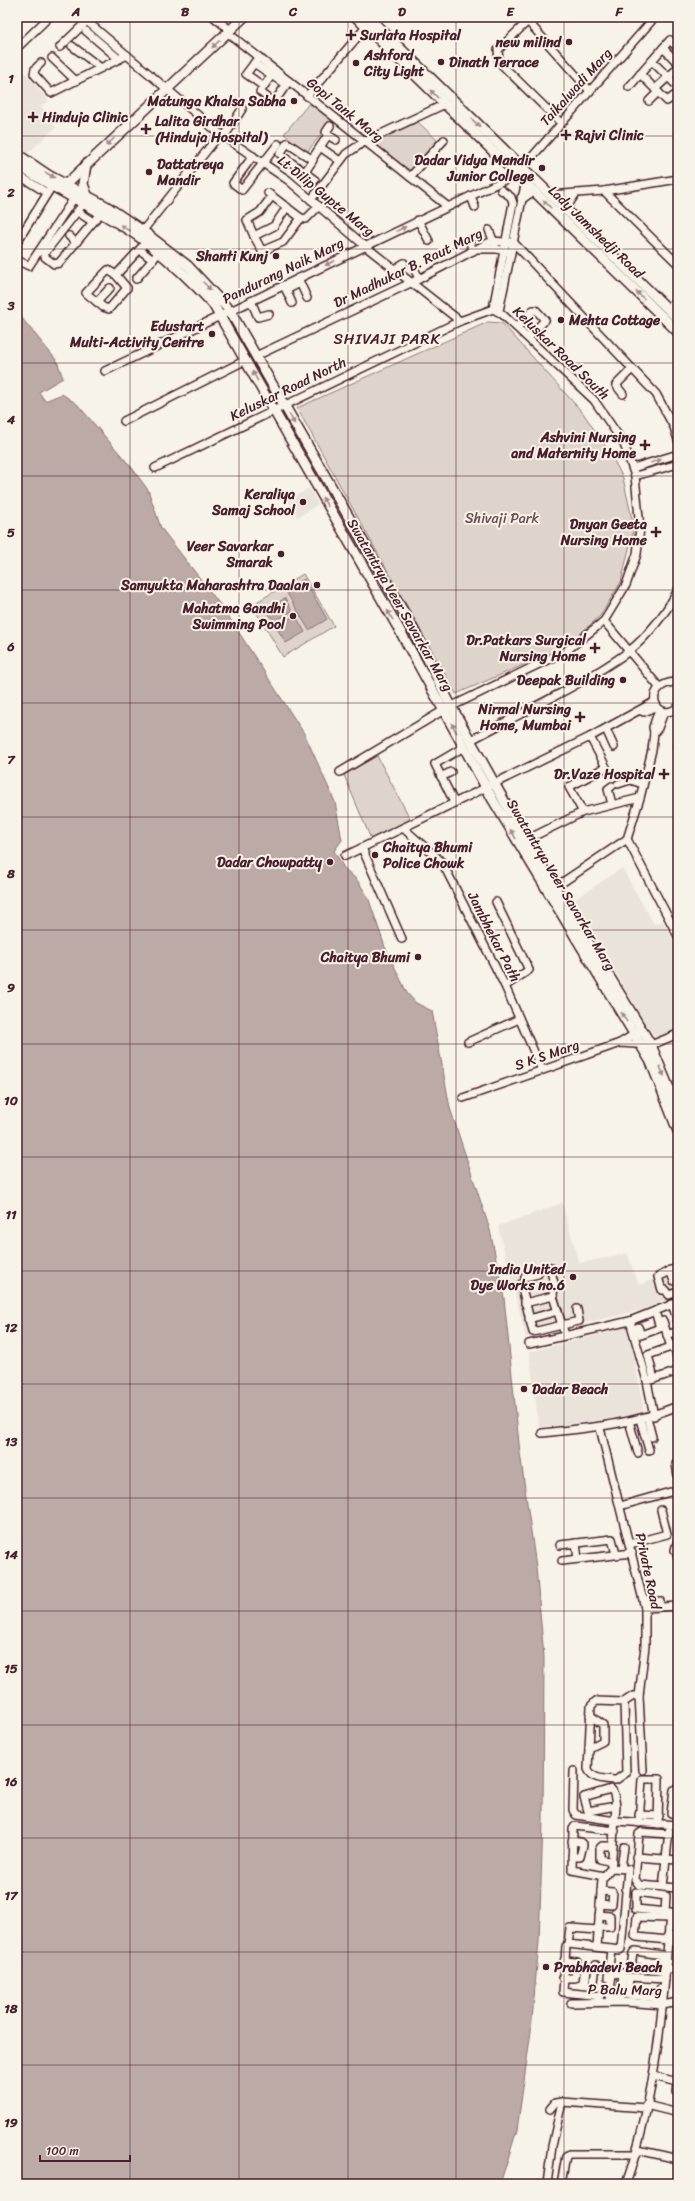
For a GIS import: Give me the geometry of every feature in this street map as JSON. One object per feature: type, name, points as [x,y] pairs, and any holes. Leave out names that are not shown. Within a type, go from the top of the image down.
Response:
[{"type":"main road","points":[[63,187],[244,17]]},
{"type":"main road","name":"Lady Jamshedji Road","points":[[356,17],[445,104],[550,195],[678,319]]},
{"type":"main road","name":"Lady Jamshedji Road","points":[[368,17],[522,172],[526,183],[678,332]]},
{"type":"main road","name":"Swatantrya Veer Savarkar Marg","points":[[17,154],[63,187],[74,198],[87,198]]},
{"type":"main road","name":"Swatantrya Veer Savarkar Marg","points":[[17,164],[21,177],[48,187],[63,187],[87,198],[141,234],[146,243],[182,270],[213,304],[448,708],[471,740],[554,888],[609,973],[638,1032],[640,1045],[651,1062],[678,1131]]},
{"type":"main road","points":[[86,164],[83,184],[87,198]]},
{"type":"main road","points":[[522,201],[529,193],[535,192]]},
{"type":"main road","name":"Swatantrya Veer Savarkar Marg","points":[[158,253],[188,266],[230,311],[285,405],[362,544],[411,625],[464,747],[486,787],[638,1032],[651,1045],[678,1110]]},
{"type":"street","points":[[17,48],[49,17]]},
{"type":"street","points":[[214,17],[230,30]]},
{"type":"street","points":[[222,17],[230,30]]},
{"type":"street","name":"Taikalwadi Marg","points":[[522,172],[561,123],[655,17]]},
{"type":"street","points":[[60,47],[85,19]]},
{"type":"street","name":"Lt Dilip Gupte Marg","points":[[85,19],[222,136],[319,206],[365,246],[460,321]]},
{"type":"street","points":[[561,123],[499,62],[498,50],[526,19],[590,91]]},
{"type":"street","points":[[308,96],[366,27]]},
{"type":"street","name":"Gopi Tank Marg","points":[[230,30],[256,60],[287,83],[308,96],[364,142],[447,206]]},
{"type":"street","points":[[86,31],[119,59]]},
{"type":"street","points":[[629,87],[670,40],[678,48]]},
{"type":"street","points":[[72,46],[101,68]]},
{"type":"street","points":[[663,48],[678,64]]},
{"type":"street","points":[[41,63],[35,69],[34,74],[49,92],[52,93],[127,55]]},
{"type":"street","points":[[52,58],[76,81]]},
{"type":"street","points":[[256,60],[246,74],[263,86]]},
{"type":"street","points":[[652,61],[678,86]]},
{"type":"street","points":[[649,101],[668,77],[678,68]]},
{"type":"street","points":[[273,72],[259,92],[274,102],[287,83]]},
{"type":"street","points":[[640,74],[668,102],[678,93]]},
{"type":"street","points":[[311,200],[346,154],[364,142],[445,104]]},
{"type":"street","points":[[141,234],[222,136],[242,109]]},
{"type":"street","points":[[305,172],[313,162],[312,159],[328,135],[326,132],[330,126]]},
{"type":"street","points":[[328,135],[336,140]]},
{"type":"street","points":[[410,177],[444,140]]},
{"type":"street","points":[[312,159],[288,142],[280,152],[280,154],[315,180]]},
{"type":"street","points":[[252,157],[233,182],[244,189],[278,144]]},
{"type":"street","points":[[320,147],[340,161]]},
{"type":"street","name":"Pandurang Naik Marg","points":[[105,371],[220,315],[285,288],[418,220],[522,172]]},
{"type":"street","points":[[550,195],[604,191],[678,179]]},
{"type":"street","points":[[469,240],[476,250],[504,251],[514,243],[526,183]]},
{"type":"street","points":[[17,234],[48,187]]},
{"type":"street","points":[[17,242],[48,187]]},
{"type":"street","points":[[496,310],[504,251],[513,203],[511,196],[501,190]]},
{"type":"street","points":[[604,191],[678,264]]},
{"type":"street","points":[[565,210],[576,193]]},
{"type":"street","points":[[301,218],[283,242],[263,251],[247,220],[260,212],[270,195],[301,218],[306,219],[319,206]]},
{"type":"street","points":[[471,196],[475,207]]},
{"type":"street","points":[[17,260],[29,266],[74,198]]},
{"type":"street","points":[[87,198],[44,256],[57,264],[104,210]]},
{"type":"street","points":[[513,203],[522,201]]},
{"type":"street","points":[[254,236],[274,226],[287,207]]},
{"type":"street","points":[[78,212],[93,222]]},
{"type":"street","points":[[418,220],[429,241]]},
{"type":"street","points":[[489,230],[493,241],[504,251]]},
{"type":"street","points":[[69,236],[76,243]]},
{"type":"street","name":"Dr Madhukar B. Raut Marg","points":[[256,356],[412,282],[493,241],[514,243]]},
{"type":"street","points":[[116,275],[146,243],[158,253],[136,279]]},
{"type":"street","points":[[514,243],[656,394],[674,427],[678,440]]},
{"type":"street","points":[[395,269],[404,263]]},
{"type":"street","points":[[108,270],[116,275],[127,286],[127,289],[109,309],[86,293],[108,270]]},
{"type":"street","points":[[415,270],[419,278]]},
{"type":"street","points":[[299,281],[307,298]]},
{"type":"street","points":[[97,302],[110,288]]},
{"type":"street","points":[[285,288],[292,303]]},
{"type":"street","points":[[668,309],[678,299]]},
{"type":"street","points":[[252,301],[258,318],[269,314]]},
{"type":"street","name":"Keluskar Road North","points":[[155,468],[460,321],[496,310]]},
{"type":"street","name":"Keluskar Road South","points":[[340,772],[448,708],[566,651],[604,621],[626,585],[637,554],[640,528],[635,476],[624,444],[594,400],[517,327],[496,310]]},
{"type":"street","points":[[517,327],[533,310],[536,310],[545,320],[528,338]]},
{"type":"street","points":[[124,421],[246,360]]},
{"type":"street","points":[[623,394],[616,385],[632,369]]},
{"type":"street","points":[[633,468],[678,454]]},
{"type":"street","points":[[635,476],[678,464]]},
{"type":"street","points":[[471,740],[583,679],[629,651],[662,616],[678,590]]},
{"type":"street","points":[[604,621],[659,687]]},
{"type":"street","points":[[554,888],[627,838],[640,798],[654,733],[653,727],[658,707],[655,694],[659,687],[677,681]]},
{"type":"street","points":[[345,856],[590,737],[606,733],[641,711],[644,707],[677,709]]},
{"type":"street","points":[[606,733],[614,746]]},
{"type":"street","points":[[583,812],[569,787],[606,767],[599,750],[590,737]]},
{"type":"street","points":[[454,802],[435,763],[464,747]]},
{"type":"street","points":[[441,777],[451,772]]},
{"type":"street","points":[[612,804],[608,789],[630,780],[643,784]]},
{"type":"street","points":[[526,840],[583,812],[640,798]]},
{"type":"street","name":"Jambhekar Path","points":[[403,828],[442,862],[505,986],[542,1070]]},
{"type":"street","points":[[627,838],[678,936]]},
{"type":"street","points":[[362,848],[402,939]]},
{"type":"street","points":[[496,902],[529,970],[505,986]]},
{"type":"street","points":[[468,1042],[519,1019]]},
{"type":"street","points":[[620,1043],[638,1032]]},
{"type":"street","points":[[651,1045],[678,1034]]},
{"type":"street","name":"S K S Marg","points":[[463,1098],[620,1043],[651,1045]]},
{"type":"street","points":[[565,1336],[562,1325],[558,1311],[553,1296],[554,1283],[550,1267],[539,1269],[538,1274],[523,1280],[525,1303],[534,1332],[562,1325],[580,1320],[577,1309]]},
{"type":"street","points":[[678,1267],[658,1276],[662,1290],[666,1290],[669,1295],[678,1292]]},
{"type":"street","points":[[670,1270],[674,1282]]},
{"type":"street","points":[[525,1303],[553,1296]]},
{"type":"street","points":[[529,1344],[630,1321],[675,1303],[678,1322]]},
{"type":"street","points":[[638,1327],[641,1335],[660,1328],[657,1310]]},
{"type":"street","points":[[657,1310],[670,1344]]},
{"type":"street","points":[[529,1319],[558,1311]]},
{"type":"street","points":[[630,1321],[651,1380]]},
{"type":"street","points":[[667,1335],[678,1331]]},
{"type":"street","points":[[649,1450],[645,1419],[651,1380],[648,1355],[672,1347],[675,1350],[678,1361]]},
{"type":"street","points":[[651,1380],[678,1371]]},
{"type":"street","points":[[542,1433],[630,1424],[677,1408]]},
{"type":"street","points":[[645,1419],[652,1438]]},
{"type":"street","points":[[630,1424],[638,1453]]},
{"type":"street","name":"Private Road","points":[[600,1428],[644,1597],[645,1646],[639,1696],[642,1770]]},
{"type":"street","points":[[678,1460],[676,1464],[678,1476]]},
{"type":"street","points":[[620,1506],[670,1492]]},
{"type":"street","points":[[630,1544],[667,1534],[661,1510]]},
{"type":"street","points":[[560,1545],[612,1539],[616,1554]]},
{"type":"street","points":[[678,1540],[674,1550],[678,1557]]},
{"type":"street","points":[[576,1543],[578,1559]]},
{"type":"street","points":[[562,1561],[632,1553]]},
{"type":"street","points":[[644,1597],[647,1603],[661,1600],[678,1606]]},
{"type":"street","points":[[645,1608],[661,1600]]},
{"type":"street","points":[[626,1701],[630,1763],[626,1773],[616,1780],[596,1778],[590,1774],[588,1769],[590,1706],[596,1701],[626,1701],[633,1696],[639,1696]]},
{"type":"street","points":[[589,1748],[603,1741],[603,1725],[590,1715]]},
{"type":"street","points":[[574,1771],[573,1813],[579,1816],[616,1821],[678,1825]]},
{"type":"street","points":[[636,1823],[639,1815],[642,1779],[659,1779],[658,1824]]},
{"type":"street","points":[[678,1789],[674,1790],[671,1813],[678,1815]]},
{"type":"street","points":[[597,1947],[601,1891],[604,1876],[608,1874],[611,1865],[616,1821],[616,1806],[614,1792],[611,1790],[584,1797],[588,1811],[616,1806]]},
{"type":"street","points":[[639,1815],[659,1816]]},
{"type":"street","points":[[663,1887],[669,1824]]},
{"type":"street","points":[[604,1876],[572,1870],[573,1829],[575,1826],[615,1831]]},
{"type":"street","points":[[668,1834],[641,1832],[638,1836],[636,1882],[639,1885],[678,1888]]},
{"type":"street","points":[[572,1841],[580,1842],[583,1845],[580,1856],[572,1856]]},
{"type":"street","points":[[568,1944],[620,1950],[622,1947],[629,1871],[611,1865],[600,1859],[600,1848],[602,1846],[613,1846]]},
{"type":"street","points":[[621,1868],[625,1856],[624,1847]]},
{"type":"street","points":[[636,1857],[678,1860]]},
{"type":"street","points":[[600,1904],[611,1905],[613,1892],[601,1891]]},
{"type":"street","points":[[626,2184],[637,2152],[653,2076],[663,2005],[667,1938],[667,1915],[666,1896],[636,1892],[636,1909],[667,1915]]},
{"type":"street","points":[[678,1913],[637,1917],[635,1935],[637,1937],[667,1938],[678,1936]]},
{"type":"street","points":[[599,1915],[610,1917],[609,1928],[570,1928],[564,1960],[563,1978],[564,1993],[600,1996]]},
{"type":"street","points":[[667,1938],[678,1941]]},
{"type":"street","points":[[608,2000],[611,1949]]},
{"type":"street","points":[[664,1974],[632,1968],[633,1952],[662,1955],[664,1974],[659,1998],[627,1995],[629,1976],[664,1974],[678,1970]]},
{"type":"street","points":[[563,1978],[576,1978],[577,1970],[577,1962],[564,1960]]},
{"type":"street","points":[[594,1982],[596,1965]]},
{"type":"street","points":[[595,1973],[609,1974]]},
{"type":"street","name":"P Balu Marg","points":[[571,2003],[608,2000],[663,2005],[678,2002]]},
{"type":"street","points":[[653,2076],[678,2086]]},
{"type":"street","points":[[547,2184],[552,2146],[562,2102]]},
{"type":"street","points":[[550,2109],[555,2103],[562,2102],[646,2106],[674,2112]]},
{"type":"street","points":[[561,2184],[566,2156],[569,2154],[637,2152],[678,2159]]},
{"type":"shaded area","name":"Hinduja Clinic","points":[[22,69],[49,101],[41,106],[56,127],[28,153],[17,144],[17,74]]},
{"type":"shaded area","points":[[17,312],[57,361],[63,378],[39,392],[45,401],[62,394],[77,404],[132,468],[148,490],[161,528],[225,611],[305,735],[335,802],[342,840],[334,851],[344,868],[357,880],[368,897],[385,947],[407,993],[416,1003],[432,1011],[450,1108],[490,1230],[504,1298],[520,1453],[536,1567],[544,1657],[543,1822],[539,1942],[531,2031],[517,2130],[500,2184],[17,2184]]},
{"type":"shaded area","name":"Keraliya Samaj School","points":[[309,488],[318,504],[298,518],[288,500]]},
{"type":"shaded area","points":[[304,579],[327,619],[309,630],[285,590]]},
{"type":"shaded area","points":[[285,598],[292,611],[274,622],[267,610]]},
{"type":"shaded area","points":[[295,615],[305,632],[286,643],[276,627]]},
{"type":"shaded area","points":[[622,868],[654,924],[663,921],[678,947],[678,1032],[660,1039],[654,1036],[648,1029],[574,900]]},
{"type":"shaded area","name":"India United Dye Works no.6","points":[[562,1203],[579,1263],[627,1253],[639,1285],[678,1269],[678,1295],[645,1309],[526,1337],[498,1226]]},
{"type":"shaded area","points":[[628,1327],[644,1412],[598,1424],[539,1427],[529,1352]]},
{"type":"green space","points":[[311,101],[334,118],[307,152],[284,134]]},
{"type":"green space","points":[[418,122],[439,142],[411,174],[370,144]]},
{"type":"green space","name":"Shivaji Park","points":[[488,322],[502,323],[583,413],[610,453],[623,478],[634,528],[621,582],[600,616],[565,647],[456,694],[297,408]]},
{"type":"green space","name":"Mahatma Gandhi Swimming Pool","points":[[303,574],[334,626],[283,657],[252,605]]},
{"type":"green space","points":[[377,756],[414,826],[373,844],[344,775]]},
{"type":"place","name":"Surlata Hospital","points":[[351,35]]},
{"type":"place","name":"new milind","points":[[569,42]]},
{"type":"place","name":"Dinath Terrace","points":[[441,62]]},
{"type":"place","name":"Ashford City Light","points":[[356,63]]},
{"type":"place","name":"Matunga Khalsa Sabha","points":[[294,101]]},
{"type":"place","name":"Hinduja Clinic","points":[[33,117]]},
{"type":"place","name":"Lalita Girdhar (Hinduja Hospital)","points":[[146,129]]},
{"type":"place","name":"Rajvi Clinic","points":[[566,135]]},
{"type":"place","name":"Dadar Vidya Mandir Junior College","points":[[542,168]]},
{"type":"place","name":"Dattatreya Mandir","points":[[149,172]]},
{"type":"place","name":"Shanti Kunj","points":[[276,256]]},
{"type":"place","name":"Mehta Cottage","points":[[561,320]]},
{"type":"place","name":"Edustart Multi-Activity Centre","points":[[212,334]]},
{"type":"place","name":"Ashvini Nursing and Maternity Home","points":[[645,445]]},
{"type":"place","name":"Keraliya Samaj School","points":[[303,502]]},
{"type":"place","name":"Dnyan Geeta Nursing Home","points":[[656,532]]},
{"type":"place","name":"Veer Savarkar Smarak","points":[[281,554]]},
{"type":"place","name":"Samyukta Maharashtra Daalan","points":[[317,585]]},
{"type":"place","name":"Mahatma Gandhi Swimming Pool","points":[[293,616]]},
{"type":"place","name":"Dr.Patkars Surgical Nursing Home","points":[[595,648]]},
{"type":"place","name":"Deepak Building","points":[[623,680]]},
{"type":"place","name":"Nirmal Nursing Home, Mumbai","points":[[580,717]]},
{"type":"place","name":"Dr.Vaze Hospital","points":[[664,774]]},
{"type":"place","name":"Chaitya Bhumi Police Chowk","points":[[375,855]]},
{"type":"place","name":"Dadar Chowpatty","points":[[330,862]]},
{"type":"place","name":"Chaitya Bhumi","points":[[418,957]]},
{"type":"place","name":"India United Dye Works no.6","points":[[573,1277]]},
{"type":"place","name":"Dadar Beach","points":[[524,1389]]},
{"type":"place","name":"Prabhadevi Beach","points":[[546,1967]]},
{"type":"district","name":"SHIVAJI PARK","points":[[387,339]]}]
